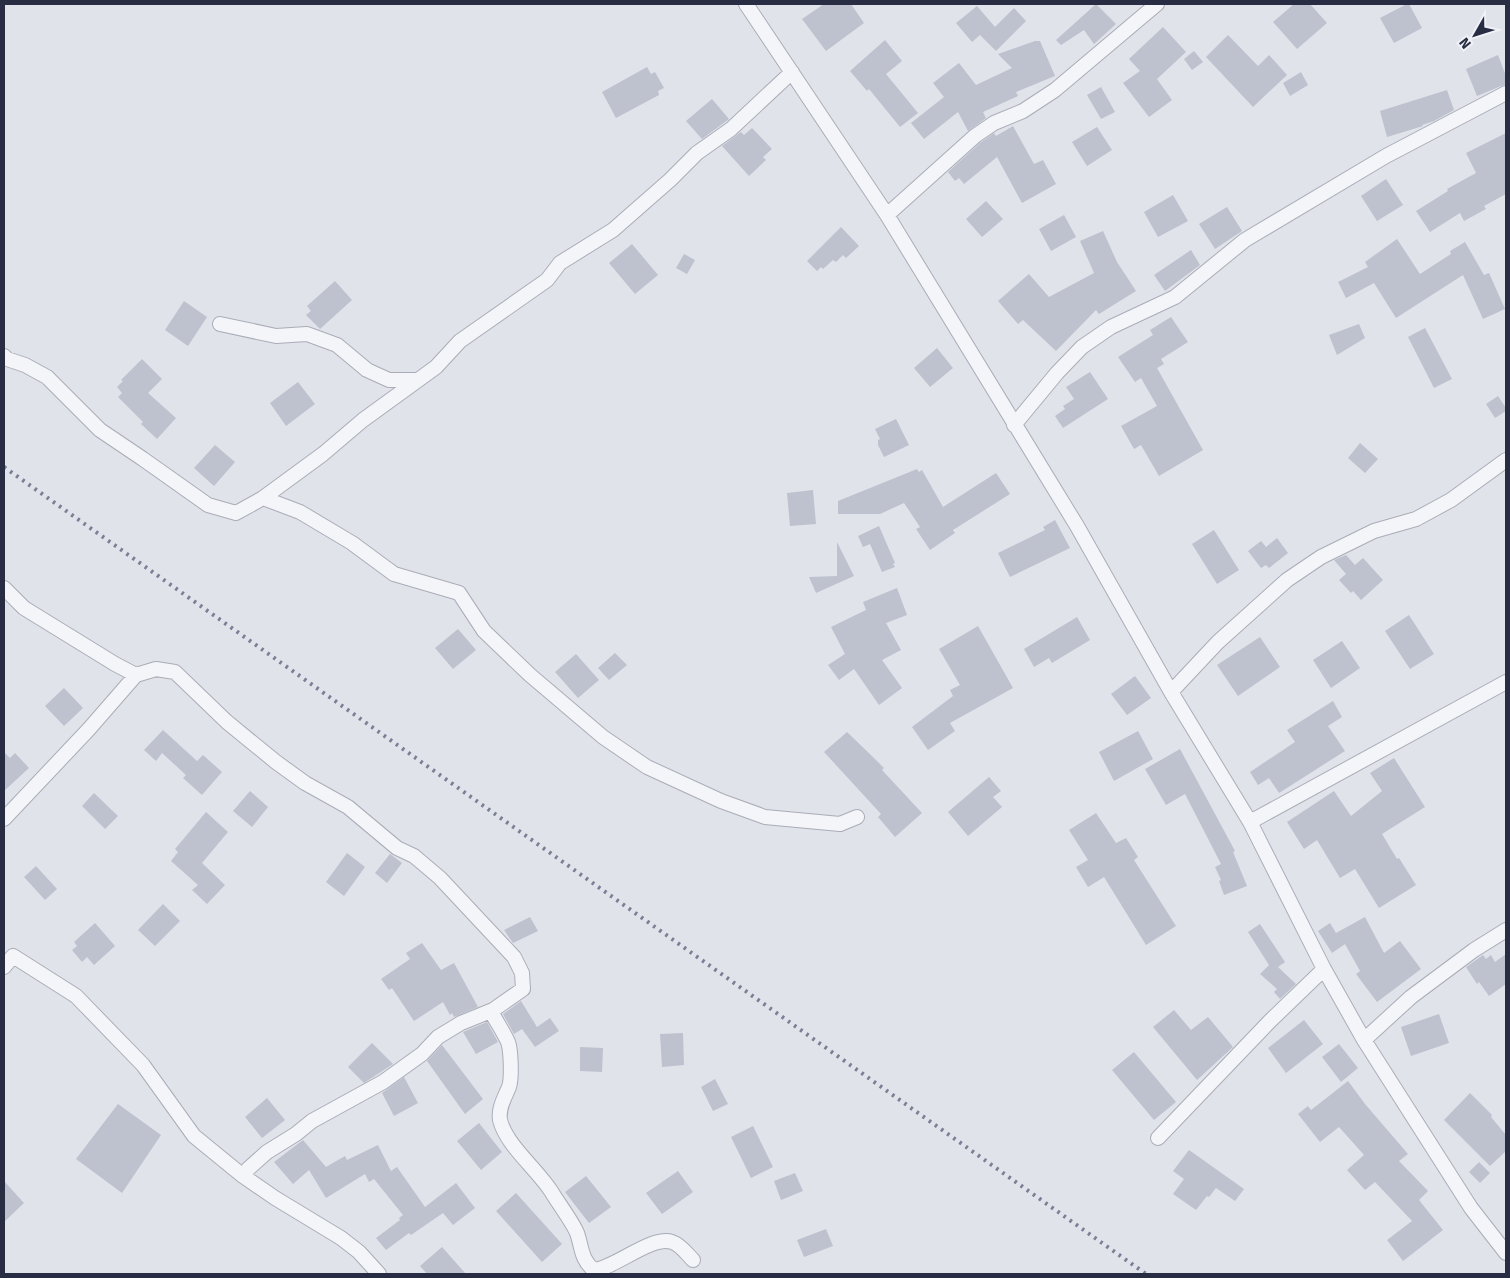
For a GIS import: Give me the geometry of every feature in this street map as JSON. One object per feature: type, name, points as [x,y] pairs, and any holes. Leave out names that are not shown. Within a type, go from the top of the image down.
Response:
[{"type":"street","points":[[746,4],[887,215],[1077,526],[1171,692],[1250,822],[1324,969],[1364,1040],[1471,1208],[1506,1254]]},
{"type":"street","points":[[887,215],[976,136],[994,123],[1023,111],[1055,90],[1157,4]]},
{"type":"street","points":[[4,356],[46,377],[100,430],[143,458],[208,505],[236,512],[262,498],[323,454],[363,420],[436,367],[460,341],[547,280],[560,263],[613,230],[698,153],[731,129],[792,72]]},
{"type":"street","points":[[1014,425],[1056,373],[1082,347],[1104,332],[1175,297],[1245,240],[1386,156],[1506,93]]},
{"type":"street","points":[[220,324],[276,336],[307,334],[337,345],[367,370],[389,380],[416,380]]},
{"type":"street","points":[[1171,692],[1218,642],[1287,580],[1322,557],[1374,531],[1416,518],[1451,500],[1506,460]]},
{"type":"street","points":[[262,498],[300,512],[352,543],[394,574],[459,593],[484,631],[530,675],[603,737],[648,767],[721,802],[765,817],[840,824],[857,817]]},
{"type":"street","points":[[4,588],[24,608],[136,675]]},
{"type":"street","points":[[4,819],[89,729],[136,675],[156,669],[176,672],[227,722],[276,762],[305,783],[348,807],[398,848],[414,856],[440,878],[514,957],[522,973],[523,990],[493,1010],[460,1023],[438,1037],[422,1054],[383,1082],[312,1121],[296,1134],[267,1152],[243,1176]]},
{"type":"street","points":[[1250,822],[1506,682]]},
{"type":"street","points":[[1364,1040],[1411,997],[1474,950],[1506,930]]},
{"type":"street","points":[[7,958],[76,996],[142,1064],[194,1136],[243,1176],[274,1198],[341,1238],[359,1252],[379,1274]]},
{"type":"street","points":[[1158,1138],[1270,1021],[1324,969]]},
{"type":"street","points":[[493,1010],[493,1015],[509,1043],[510,1057],[510,1086],[502,1100],[500,1119],[509,1138],[531,1168],[550,1189],[577,1233],[580,1249],[586,1264],[594,1270],[600,1269],[661,1241],[671,1242],[682,1248],[693,1260]]},
{"type":"building","points":[[824,4],[851,4],[864,23],[826,51],[802,19]]},
{"type":"building","points":[[1096,4],[1116,24],[1094,44],[1084,30],[1061,45],[1056,40]]},
{"type":"building","points":[[1294,4],[1310,4],[1327,23],[1297,49],[1273,22]]},
{"type":"building","points":[[1409,4],[1422,28],[1394,43],[1380,18]]},
{"type":"building","points":[[977,6],[995,27],[1014,8],[1026,21],[996,51],[980,35],[972,42],[956,23]]},
{"type":"building","points":[[1163,27],[1186,52],[1157,79],[1172,100],[1149,117],[1123,83],[1140,71],[1129,59]]},
{"type":"building","points":[[1228,35],[1258,66],[1269,55],[1287,75],[1253,107],[1206,57]]},
{"type":"building","points":[[885,40],[902,61],[886,74],[918,113],[900,127],[869,89],[867,91],[850,71]]},
{"type":"building","points":[[1040,41],[1055,76],[1016,92],[1018,96],[983,112],[986,118],[968,131],[958,112],[924,139],[911,123],[944,97],[933,83],[959,63],[976,85],[1012,68],[998,54]]},
{"type":"building","points":[[1194,51],[1203,62],[1192,70],[1184,59]]},
{"type":"building","points":[[1498,55],[1506,76],[1506,84],[1477,96],[1466,69]]},
{"type":"building","points":[[647,67],[651,74],[655,72],[664,88],[658,91],[659,95],[616,118],[602,92]]},
{"type":"building","points":[[1301,72],[1308,85],[1290,96],[1283,83]]},
{"type":"building","points":[[1101,87],[1115,112],[1101,119],[1087,95]]},
{"type":"building","points":[[1447,90],[1454,110],[1423,126],[1387,137],[1380,111]]},
{"type":"building","points":[[712,99],[729,119],[702,139],[686,121]]},
{"type":"building","points":[[1013,126],[1034,164],[1043,160],[1056,184],[1022,203],[997,157],[964,184],[959,178],[955,181],[948,172],[994,133],[996,136]]},
{"type":"building","points":[[1097,127],[1112,150],[1087,166],[1072,142]]},
{"type":"building","points":[[752,128],[772,149],[763,157],[766,160],[749,176],[722,146],[741,132],[744,135]]},
{"type":"building","points":[[1506,133],[1506,194],[1484,206],[1486,209],[1464,221],[1460,213],[1430,232],[1416,211],[1448,191],[1447,189],[1476,173],[1466,153]]},
{"type":"building","points":[[1386,179],[1403,205],[1377,221],[1361,196]]},
{"type":"building","points":[[1173,195],[1188,221],[1158,237],[1144,212]]},
{"type":"building","points":[[986,201],[1003,219],[982,237],[966,219]]},
{"type":"building","points":[[1227,207],[1242,231],[1215,249],[1199,224]]},
{"type":"building","points":[[1064,215],[1076,237],[1051,251],[1039,229]]},
{"type":"building","points":[[841,227],[859,246],[846,258],[843,255],[836,262],[833,260],[823,269],[821,267],[817,271],[807,261]]},
{"type":"building","points":[[1103,231],[1117,262],[1136,291],[1099,314],[1096,310],[1056,351],[1023,320],[1018,324],[998,301],[1029,274],[1049,297],[1094,273],[1080,241]]},
{"type":"building","points":[[1397,239],[1420,274],[1451,254],[1450,251],[1465,242],[1484,275],[1489,273],[1505,309],[1483,319],[1463,275],[1396,318],[1374,283],[1346,298],[1338,282],[1368,267],[1365,262]]},
{"type":"building","points":[[632,244],[658,275],[635,294],[609,263]]},
{"type":"building","points":[[1191,250],[1200,265],[1165,291],[1154,275]]},
{"type":"building","points":[[684,254],[695,260],[687,274],[676,268]]},
{"type":"building","points":[[335,281],[352,300],[320,329],[306,315],[311,311],[307,306]]},
{"type":"building","points":[[184,301],[207,317],[188,346],[165,330]]},
{"type":"building","points":[[1171,317],[1188,342],[1161,359],[1164,364],[1157,368],[1203,450],[1159,476],[1141,445],[1134,449],[1121,426],[1157,406],[1141,378],[1135,382],[1118,357],[1153,335],[1150,330]]},
{"type":"building","points":[[1359,324],[1365,338],[1337,355],[1329,335]]},
{"type":"building","points":[[1425,328],[1452,379],[1434,388],[1408,337]]},
{"type":"building","points":[[937,348],[953,368],[930,387],[914,368]]},
{"type":"building","points":[[142,359],[162,379],[148,393],[176,418],[157,439],[141,424],[143,422],[118,397],[122,393],[117,387],[123,381],[121,380]]},
{"type":"building","points":[[1090,372],[1108,399],[1063,428],[1055,416],[1065,409],[1063,406],[1074,399],[1066,387]]},
{"type":"building","points":[[298,382],[315,404],[286,426],[270,403]]},
{"type":"building","points":[[1498,396],[1506,411],[1495,418],[1486,404]]},
{"type":"building","points":[[896,419],[909,445],[884,457],[878,445],[878,440],[880,439],[875,429]]},
{"type":"building","points":[[1360,443],[1378,459],[1365,473],[1348,458]]},
{"type":"building","points":[[215,445],[235,462],[214,486],[194,468]]},
{"type":"building","points":[[917,469],[919,472],[922,470],[943,507],[996,473],[1010,494],[953,530],[955,533],[930,550],[916,529],[920,527],[904,503],[880,514],[838,514],[838,501]]},
{"type":"building","points":[[813,490],[816,524],[790,526],[787,493]]},
{"type":"building","points":[[1055,520],[1070,548],[1010,577],[998,553],[1045,530],[1043,527]]},
{"type":"building","points":[[879,526],[895,563],[893,564],[895,567],[882,572],[870,544],[863,547],[858,536]]},
{"type":"building","points":[[1214,530],[1239,570],[1217,584],[1192,544]]},
{"type":"building","points":[[1277,538],[1288,553],[1269,568],[1266,565],[1261,568],[1248,551],[1261,541],[1266,547]]},
{"type":"building","points":[[837,542],[854,576],[816,593],[809,577],[837,576]]},
{"type":"building","points":[[1346,555],[1355,565],[1363,558],[1383,580],[1361,600],[1353,591],[1351,593],[1339,580],[1346,574],[1334,560]]},
{"type":"building","points":[[897,588],[907,615],[886,623],[901,650],[882,660],[902,688],[879,705],[854,669],[839,680],[828,665],[845,654],[831,627],[866,610],[863,602]]},
{"type":"building","points":[[1409,615],[1434,654],[1410,669],[1385,631]]},
{"type":"building","points":[[1077,617],[1090,640],[1052,663],[1049,658],[1034,667],[1024,649]]},
{"type":"building","points":[[978,626],[1013,688],[950,723],[955,731],[928,750],[912,727],[953,696],[950,690],[960,685],[939,649]]},
{"type":"building","points":[[458,629],[476,650],[453,669],[435,648]]},
{"type":"building","points":[[1260,637],[1280,667],[1238,696],[1217,665]]},
{"type":"building","points":[[1342,641],[1360,668],[1331,688],[1313,660]]},
{"type":"building","points":[[615,653],[627,665],[609,680],[598,668]]},
{"type":"building","points":[[576,654],[599,680],[578,698],[555,672]]},
{"type":"building","points":[[1135,676],[1151,698],[1127,715],[1111,694]]},
{"type":"building","points":[[64,688],[83,708],[64,726],[45,706]]},
{"type":"building","points":[[1333,701],[1342,717],[1328,726],[1345,751],[1279,793],[1269,778],[1258,785],[1250,772],[1295,742],[1287,730]]},
{"type":"building","points":[[163,730],[197,761],[203,755],[222,772],[202,795],[183,778],[186,775],[162,753],[156,761],[144,750]]},
{"type":"building","points":[[1138,731],[1153,759],[1114,781],[1099,752]]},
{"type":"building","points":[[847,732],[884,768],[882,770],[922,813],[895,837],[878,817],[881,814],[824,752]]},
{"type":"building","points":[[1180,749],[1235,851],[1233,852],[1247,886],[1224,895],[1219,881],[1221,880],[1215,867],[1221,864],[1185,794],[1166,805],[1145,769]]},
{"type":"building","points":[[4,752],[10,758],[15,753],[29,768],[4,791]]},
{"type":"building","points":[[1394,758],[1425,807],[1382,834],[1416,885],[1379,908],[1355,869],[1340,878],[1317,840],[1304,849],[1287,822],[1334,791],[1351,816],[1382,791],[1370,773]]},
{"type":"building","points":[[989,777],[1001,791],[993,797],[1002,807],[968,836],[948,812]]},
{"type":"building","points":[[250,791],[268,807],[252,827],[233,811]]},
{"type":"building","points":[[94,793],[118,816],[105,829],[82,806]]},
{"type":"building","points":[[206,812],[228,832],[202,863],[225,885],[207,904],[192,890],[198,885],[171,861],[178,852],[175,849]]},
{"type":"building","points":[[1096,813],[1116,843],[1126,838],[1138,857],[1134,860],[1176,926],[1146,945],[1104,877],[1088,887],[1076,867],[1088,860],[1069,830]]},
{"type":"building","points":[[347,853],[365,867],[344,896],[326,882]]},
{"type":"building","points":[[390,854],[402,863],[387,883],[375,873]]},
{"type":"building","points":[[36,866],[57,889],[45,900],[24,877]]},
{"type":"building","points":[[163,904],[180,921],[155,946],[138,930]]},
{"type":"building","points":[[530,917],[538,931],[513,943],[504,930]]},
{"type":"building","points":[[1365,917],[1384,953],[1400,941],[1421,969],[1377,1002],[1356,974],[1360,971],[1345,944],[1332,953],[1318,931],[1330,923],[1336,933]]},
{"type":"building","points":[[95,923],[115,946],[94,965],[87,957],[82,962],[72,950],[77,946],[74,942]]},
{"type":"building","points":[[1260,924],[1285,962],[1278,967],[1296,984],[1280,999],[1274,992],[1277,989],[1260,974],[1269,965],[1248,932]]},
{"type":"building","points":[[422,943],[441,970],[454,963],[478,1007],[454,1017],[452,1013],[450,1015],[443,1002],[414,1021],[392,988],[389,990],[381,979],[410,959],[406,953]]},
{"type":"building","points":[[1506,954],[1506,984],[1489,996],[1479,982],[1477,984],[1466,967],[1483,955],[1486,959],[1491,955],[1495,962]]},
{"type":"building","points":[[521,1001],[537,1027],[550,1018],[559,1031],[535,1047],[522,1029],[514,1034],[503,1014]]},
{"type":"building","points":[[1174,1010],[1191,1030],[1208,1017],[1233,1047],[1197,1080],[1153,1027]]},
{"type":"building","points":[[1439,1014],[1449,1043],[1411,1056],[1401,1027]]},
{"type":"building","points":[[1304,1020],[1323,1044],[1286,1073],[1268,1048]]},
{"type":"building","points":[[487,1022],[498,1042],[476,1054],[463,1032]]},
{"type":"building","points":[[683,1033],[684,1065],[662,1067],[660,1034]]},
{"type":"building","points":[[372,1043],[393,1064],[364,1083],[348,1067]]},
{"type":"building","points":[[1339,1044],[1358,1068],[1341,1082],[1322,1057]]},
{"type":"building","points":[[442,1045],[483,1099],[465,1114],[427,1061]]},
{"type":"building","points":[[580,1047],[603,1048],[602,1072],[580,1071]]},
{"type":"building","points":[[1134,1052],[1176,1102],[1154,1120],[1112,1070]]},
{"type":"building","points":[[404,1077],[418,1103],[394,1116],[382,1093]]},
{"type":"building","points":[[715,1079],[728,1104],[713,1111],[701,1087]]},
{"type":"building","points":[[1348,1081],[1408,1154],[1399,1161],[1428,1191],[1419,1200],[1443,1230],[1403,1261],[1387,1240],[1412,1221],[1375,1182],[1365,1190],[1347,1170],[1364,1155],[1339,1127],[1320,1142],[1298,1114],[1308,1106],[1311,1110]]},
{"type":"building","points":[[1470,1093],[1492,1115],[1491,1117],[1506,1135],[1506,1151],[1490,1166],[1444,1120]]},
{"type":"building","points":[[267,1098],[285,1120],[262,1138],[245,1117]]},
{"type":"building","points":[[118,1104],[161,1135],[122,1193],[76,1159]]},
{"type":"building","points":[[479,1123],[502,1152],[481,1170],[457,1141]]},
{"type":"building","points":[[753,1126],[773,1167],[751,1178],[731,1137]]},
{"type":"building","points":[[303,1140],[326,1167],[345,1156],[347,1160],[378,1145],[391,1171],[397,1167],[425,1207],[456,1183],[475,1208],[453,1225],[443,1213],[411,1235],[409,1233],[386,1250],[376,1238],[400,1220],[399,1218],[403,1215],[374,1179],[369,1182],[365,1174],[326,1198],[309,1170],[293,1184],[274,1162]]},
{"type":"building","points":[[1189,1150],[1244,1189],[1235,1201],[1216,1188],[1196,1210],[1173,1194],[1184,1179],[1173,1171]]},
{"type":"building","points":[[1479,1162],[1490,1173],[1480,1183],[1469,1172]]},
{"type":"building","points":[[678,1171],[693,1192],[662,1214],[646,1193]]},
{"type":"building","points":[[795,1173],[803,1191],[781,1200],[774,1181]]},
{"type":"building","points":[[586,1176],[611,1207],[589,1223],[565,1192]]},
{"type":"building","points":[[4,1181],[24,1203],[4,1222]]},
{"type":"building","points":[[516,1193],[562,1244],[542,1262],[496,1211]]},
{"type":"building","points":[[826,1229],[833,1246],[804,1257],[797,1240]]},
{"type":"building","points":[[442,1247],[466,1274],[427,1274],[420,1266]]},
{"type":"railway","points":[[4,467],[1146,1274]]}]
